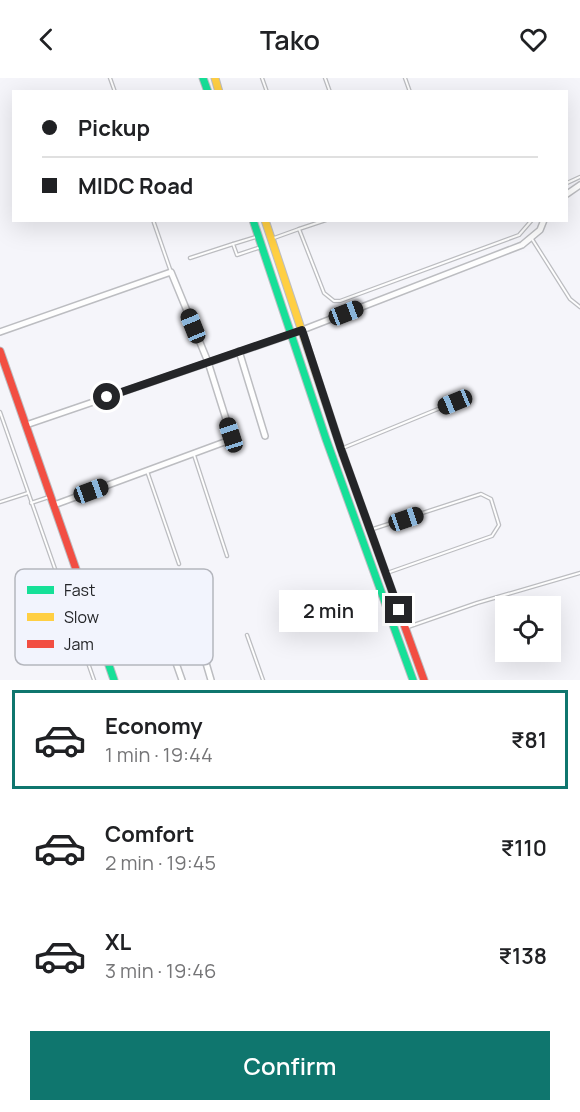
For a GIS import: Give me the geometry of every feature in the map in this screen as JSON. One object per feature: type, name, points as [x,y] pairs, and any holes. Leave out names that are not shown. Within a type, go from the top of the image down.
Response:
[{"type":"main road","points":[[254,222],[326,439],[412,680]]},
{"type":"main road","points":[[266,222],[341,449],[424,680]]},
{"type":"main road","points":[[0,351],[76,569]]},
{"type":"main road","points":[[109,665],[114,680]]},
{"type":"street","points":[[26,425],[291,334],[522,245],[540,230],[543,222]]},
{"type":"street","points":[[0,332],[171,272],[208,362],[230,440],[54,505]]},
{"type":"street","points":[[239,351],[265,436]]},
{"type":"street","points":[[177,665],[182,680]]},
{"type":"street","points":[[207,665],[212,680]]},
{"type":"lane","points":[[154,222],[171,272]]},
{"type":"lane","points":[[272,239],[320,222]]},
{"type":"lane","points":[[299,229],[324,293],[334,301],[340,301],[519,236],[530,222]]},
{"type":"lane","points":[[190,258],[258,236]]},
{"type":"lane","points":[[531,238],[570,299],[580,307]]},
{"type":"lane","points":[[233,244],[237,255],[262,247]]},
{"type":"lane","points":[[341,449],[455,402]]},
{"type":"lane","points":[[0,412],[54,569]]},
{"type":"lane","points":[[194,455],[227,556]]},
{"type":"lane","points":[[147,471],[179,564]]},
{"type":"lane","points":[[0,502],[28,493]]},
{"type":"lane","points":[[370,530],[481,494],[490,498],[499,525],[492,536],[386,574]]},
{"type":"lane","points":[[31,503],[51,497]]},
{"type":"lane","points":[[405,628],[477,603],[580,573]]},
{"type":"lane","points":[[247,635],[263,680]]},
{"type":"lane","points":[[89,665],[94,680]]},
{"type":"traffic: fast","points":[[203,78],[207,90]]},
{"type":"traffic: fast","points":[[254,222],[326,439],[413,680]]},
{"type":"traffic: fast","points":[[109,665],[114,680]]},
{"type":"traffic: slow","points":[[215,78],[218,90]]},
{"type":"traffic: slow","points":[[266,222],[343,455]]},
{"type":"traffic: jam","points":[[0,351],[76,569]]},
{"type":"traffic: jam","points":[[343,455],[424,680]]},
{"type":"route","points":[[107,397],[302,330],[341,449],[399,610]]}]
